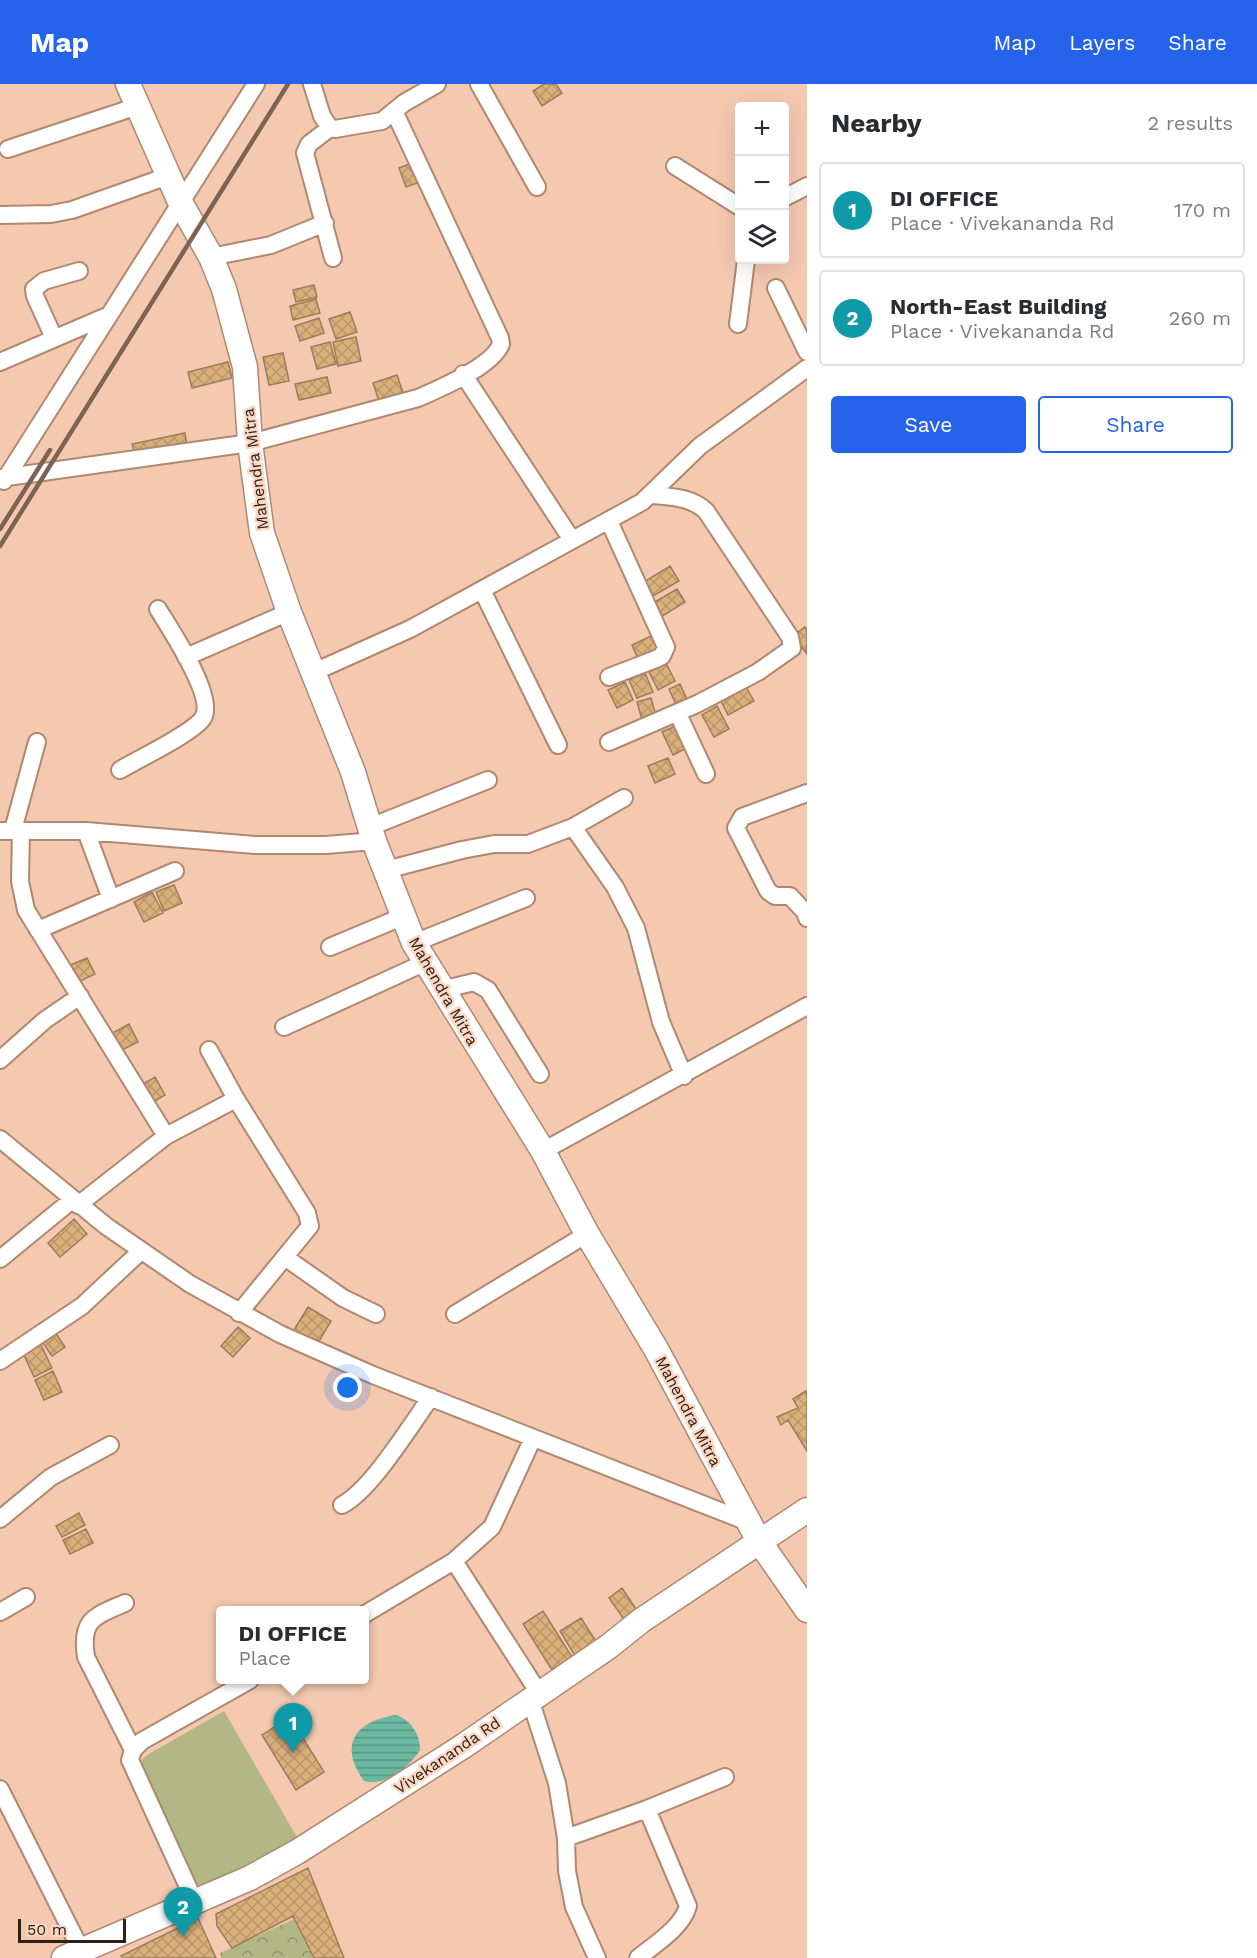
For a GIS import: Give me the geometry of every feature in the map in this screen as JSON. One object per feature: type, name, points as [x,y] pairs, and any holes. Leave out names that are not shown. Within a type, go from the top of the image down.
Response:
[{"type":"main road","name":"Mahendra Mitra","points":[[128,84],[180,202],[211,256],[234,320],[245,367],[250,443],[262,532],[289,612],[353,772],[372,834],[419,953],[543,1152],[587,1234],[656,1349],[753,1532],[805,1601]]},
{"type":"main road","name":"Vivekananda Rd","points":[[72,1954],[250,1878],[297,1852],[462,1747],[535,1696],[753,1532],[807,1510]]},
{"type":"street","points":[[2,480],[256,84]]},
{"type":"street","points":[[312,84],[322,116],[330,128]]},
{"type":"street","points":[[333,258],[305,153],[309,144],[330,128],[343,129],[382,121],[395,113],[404,103],[437,84]]},
{"type":"street","points":[[479,84],[537,187]]},
{"type":"street","points":[[8,149],[138,106]]},
{"type":"street","points":[[2,480],[250,443],[418,398],[494,356],[501,344],[500,338],[395,113]]},
{"type":"street","points":[[675,166],[735,204]]},
{"type":"street","points":[[0,215],[51,214],[72,210],[168,176]]},
{"type":"street","points":[[789,195],[807,186]]},
{"type":"street","points":[[211,256],[271,245],[325,223]]},
{"type":"street","points":[[738,324],[746,264]]},
{"type":"street","points":[[54,338],[34,289],[44,281],[79,271]]},
{"type":"street","points":[[776,288],[807,352]]},
{"type":"street","points":[[0,362],[107,316]]},
{"type":"street","points":[[314,672],[384,643],[609,521],[652,495],[700,446],[807,368]]},
{"type":"street","points":[[463,374],[572,540]]},
{"type":"street","points":[[609,742],[678,714],[758,672],[788,652],[793,644],[706,511],[698,503],[678,497],[652,495]]},
{"type":"street","points":[[609,521],[666,647],[662,656],[609,677]]},
{"type":"street","points":[[482,590],[558,744]]},
{"type":"street","points":[[120,770],[191,728],[207,710],[206,701],[186,657],[158,609]]},
{"type":"street","points":[[186,657],[289,612]]},
{"type":"street","points":[[678,714],[706,774]]},
{"type":"street","points":[[38,742],[11,831],[26,910],[166,1136]]},
{"type":"street","points":[[11,831],[86,831],[255,845],[326,845],[372,834],[488,780]]},
{"type":"street","points":[[807,794],[742,817],[736,828],[768,891],[775,896],[790,896],[805,912],[807,918]]},
{"type":"street","points":[[386,870],[462,850],[495,844],[528,844],[573,827],[624,798]]},
{"type":"street","points":[[573,827],[615,888],[636,928],[661,1022],[684,1076]]},
{"type":"street","points":[[86,831],[111,899]]},
{"type":"street","points":[[38,930],[175,871]]},
{"type":"street","points":[[284,1027],[526,898]]},
{"type":"street","points":[[330,947],[404,916]]},
{"type":"street","points":[[441,990],[474,982],[488,990],[540,1074]]},
{"type":"street","points":[[0,1060],[45,1020],[80,996]]},
{"type":"street","points":[[543,1152],[807,1006]]},
{"type":"street","points":[[210,1050],[236,1099],[307,1213],[310,1226],[239,1313]]},
{"type":"street","points":[[0,1259],[166,1136],[236,1099]]},
{"type":"street","points":[[0,1139],[75,1202],[141,1251],[239,1313],[279,1334],[533,1438],[753,1532]]},
{"type":"street","points":[[455,1314],[587,1234]]},
{"type":"street","points":[[0,1361],[82,1306],[141,1251]]},
{"type":"street","points":[[286,1258],[343,1298],[376,1314]]},
{"type":"street","points":[[342,1505],[351,1500],[370,1478],[431,1397]]},
{"type":"street","points":[[369,1612],[454,1561],[492,1527],[533,1438]]},
{"type":"street","points":[[0,1519],[51,1477],[110,1445]]},
{"type":"street","points":[[454,1561],[535,1696],[557,1783],[566,1838],[567,1871],[574,1907],[597,1958]]},
{"type":"street","points":[[0,1612],[26,1597]]},
{"type":"street","points":[[125,1603],[96,1615],[90,1621],[86,1627],[84,1646],[86,1657],[133,1750]]},
{"type":"street","points":[[194,1900],[130,1760],[133,1750],[142,1741],[243,1684]]},
{"type":"street","points":[[566,1838],[647,1809],[725,1777]]},
{"type":"street","points":[[0,1789],[72,1954]]},
{"type":"street","points":[[638,1958],[679,1924],[688,1906],[647,1809]]},
{"type":"green space","points":[[224,1711],[298,1839],[195,1896],[136,1766],[147,1755]]},
{"type":"green space","points":[[294,1919],[313,1958],[221,1958],[220,1953]]},
{"type":"water","points":[[396,1715],[406,1720],[414,1728],[420,1750],[410,1763],[396,1774],[380,1781],[364,1781],[352,1756],[355,1737],[370,1723]]},
{"type":"building","points":[[544,84],[556,84],[562,93],[542,106],[533,91]]},
{"type":"building","points":[[412,163],[420,182],[406,187],[399,168]]},
{"type":"building","points":[[314,285],[317,297],[296,302],[293,290]]},
{"type":"building","points":[[316,299],[320,313],[293,320],[290,306]]},
{"type":"building","points":[[350,312],[357,332],[336,339],[329,319]]},
{"type":"building","points":[[319,318],[324,333],[300,341],[295,326]]},
{"type":"building","points":[[356,337],[361,361],[338,366],[333,342]]},
{"type":"building","points":[[330,342],[336,364],[317,369],[311,347]]},
{"type":"building","points":[[283,353],[289,381],[269,385],[263,357]]},
{"type":"building","points":[[228,362],[232,378],[192,388],[188,372]]},
{"type":"building","points":[[397,375],[404,396],[380,404],[373,383]]},
{"type":"building","points":[[327,377],[331,393],[299,400],[295,384]]},
{"type":"building","points":[[185,433],[187,445],[135,455],[132,444]]},
{"type":"building","points":[[670,566],[679,581],[653,596],[644,582]]},
{"type":"building","points":[[677,589],[685,602],[661,617],[653,603]]},
{"type":"building","points":[[805,627],[807,631],[807,654],[793,636]]},
{"type":"building","points":[[653,635],[662,652],[640,663],[632,645]]},
{"type":"building","points":[[666,663],[675,681],[658,690],[649,672]]},
{"type":"building","points":[[645,673],[653,692],[637,698],[629,680]]},
{"type":"building","points":[[625,682],[633,700],[617,708],[608,690]]},
{"type":"building","points":[[680,684],[689,704],[678,709],[669,689]]},
{"type":"building","points":[[746,687],[754,701],[728,715],[721,701]]},
{"type":"building","points":[[651,698],[657,719],[643,723],[637,702]]},
{"type":"building","points":[[717,706],[729,729],[714,737],[702,715]]},
{"type":"building","points":[[678,725],[689,747],[673,755],[662,732]]},
{"type":"building","points":[[668,758],[675,774],[655,783],[648,766]]},
{"type":"building","points":[[174,885],[182,903],[164,911],[156,892]]},
{"type":"building","points":[[152,892],[163,913],[144,922],[134,902]]},
{"type":"building","points":[[87,958],[95,974],[74,984],[66,967]]},
{"type":"building","points":[[129,1024],[138,1042],[116,1053],[107,1036]]},
{"type":"building","points":[[155,1077],[165,1095],[148,1105],[138,1087]]},
{"type":"building","points":[[74,1219],[87,1234],[60,1257],[48,1243]]},
{"type":"building","points":[[308,1307],[331,1321],[318,1343],[294,1330]]},
{"type":"building","points":[[238,1327],[250,1338],[233,1357],[221,1346]]},
{"type":"building","points":[[55,1332],[65,1347],[52,1356],[42,1342]]},
{"type":"building","points":[[41,1345],[52,1368],[34,1377],[23,1353]]},
{"type":"building","points":[[53,1371],[62,1392],[44,1400],[35,1380]]},
{"type":"building","points":[[806,1391],[807,1451],[788,1420],[781,1425],[777,1417],[798,1408],[793,1399]]},
{"type":"building","points":[[79,1513],[85,1525],[62,1537],[56,1526]]},
{"type":"building","points":[[86,1529],[93,1543],[70,1554],[63,1540]]},
{"type":"building","points":[[622,1588],[638,1612],[625,1621],[609,1598]]},
{"type":"building","points":[[543,1611],[572,1657],[552,1670],[523,1624]]},
{"type":"building","points":[[581,1618],[597,1643],[575,1656],[560,1631]]},
{"type":"building","points":[[290,1717],[324,1772],[296,1790],[262,1735]]},
{"type":"building","points":[[308,1868],[344,1958],[314,1958],[293,1916],[232,1948],[217,1926],[216,1914]]},
{"type":"building","points":[[198,1918],[216,1958],[123,1958],[121,1956]]},
{"type":"railway","points":[[0,546],[288,84]]},
{"type":"railway","points":[[0,529],[50,450]]},
{"type":"place","name":"DI OFFICE","points":[[293,1753]]},
{"type":"place","name":"North-East Building","points":[[183,1937]]}]
